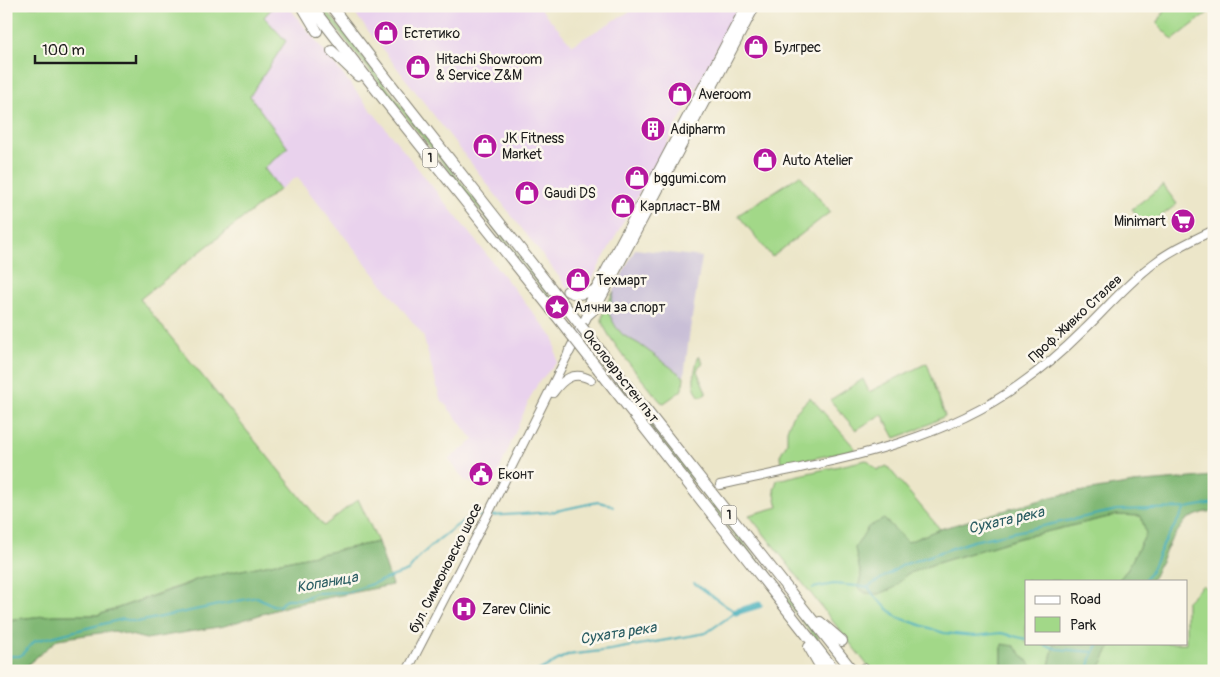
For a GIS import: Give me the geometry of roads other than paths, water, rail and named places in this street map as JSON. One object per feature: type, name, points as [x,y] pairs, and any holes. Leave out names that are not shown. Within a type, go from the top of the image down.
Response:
[{"type":"highway","points":[[302,6],[317,31]]},
{"type":"highway","name":"Околовръстен път","points":[[311,6],[384,101],[600,370],[835,671]]},
{"type":"highway","name":"Околовръстен път","points":[[331,6],[407,105],[563,294],[606,358],[635,396],[853,671]]},
{"type":"highway","points":[[339,6],[355,38]]},
{"type":"highway","points":[[332,51],[384,101]]},
{"type":"highway","points":[[802,606],[842,641]]},
{"type":"highway","points":[[791,615],[823,671]]},
{"type":"main road","name":"бул. Симеоновско шосе","points":[[569,352],[587,316],[588,304],[746,6]]},
{"type":"main road","name":"бул. Симеоновско шосе","points":[[587,316],[596,308],[755,6]]},
{"type":"main road","points":[[563,294],[572,293],[580,295],[596,289]]},
{"type":"street","name":"Проф. Живко Сталев","points":[[720,485],[868,452],[927,434],[952,423],[996,400],[1020,384],[1084,331],[1121,292],[1149,267],[1164,256],[1214,230]]},
{"type":"street","name":"бул. Симеоновско шосе","points":[[407,671],[569,352]]},
{"type":"street","points":[[540,410],[555,389],[566,379],[582,376],[591,380]]},
{"type":"waterway","name":"Копаница","points":[[490,516],[551,512],[598,502],[613,507]]},
{"type":"waterway","name":"Сухата река","points":[[813,588],[834,584],[868,587],[903,565],[973,541],[1117,510],[1186,508],[1214,503]]},
{"type":"waterway","points":[[1145,580],[1164,543],[1185,509]]},
{"type":"waterway","name":"Копаница","points":[[6,656],[20,656],[35,641],[123,619],[137,622],[257,597],[272,605],[279,606],[286,599],[303,599],[315,593],[349,592],[408,571],[420,556],[455,527],[469,517],[483,516]]},
{"type":"waterway","name":"Сухата река","points":[[538,671],[567,655],[610,650],[706,633],[736,612],[694,583]]},
{"type":"waterway","points":[[868,587],[875,597],[897,617],[944,633],[975,636],[1001,633],[1025,639]]},
{"type":"waterway","name":"Сухата река","points":[[736,612],[759,605]]},
{"type":"waterway","points":[[1042,644],[1057,649],[1094,652]]},
{"type":"waterway","points":[[1088,671],[1091,658],[1098,644]]},
{"type":"place","name":"Естетико","points":[[386,33]]},
{"type":"place","name":"Булгрес","points":[[756,47]]},
{"type":"place","name":"Hitachi Showroom & Service Z&M","points":[[418,67]]},
{"type":"place","name":"Averoom","points":[[680,94]]},
{"type":"place","name":"Adipharm","points":[[653,129]]},
{"type":"place","name":"JK Fitness Market","points":[[485,146]]},
{"type":"place","name":"Auto Atelier","points":[[765,160]]},
{"type":"place","name":"bggumi.com","points":[[637,178]]},
{"type":"place","name":"Gaudi DS","points":[[527,193]]},
{"type":"place","name":"Карпласт-ВМ","points":[[623,206]]},
{"type":"place","name":"Minimart","points":[[1183,221]]},
{"type":"place","name":"Техмарт","points":[[578,280]]},
{"type":"place","name":"Алчни за спорт","points":[[557,307]]},
{"type":"place","name":"Еконт","points":[[481,474]]},
{"type":"place","name":"Zarev Clinic","points":[[464,609]]}]
